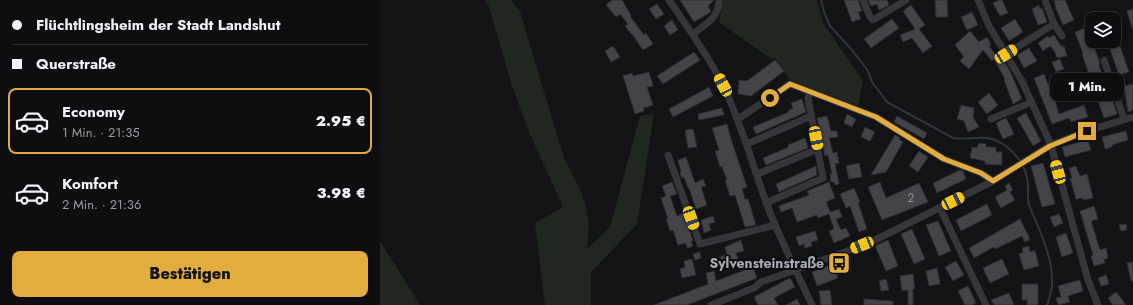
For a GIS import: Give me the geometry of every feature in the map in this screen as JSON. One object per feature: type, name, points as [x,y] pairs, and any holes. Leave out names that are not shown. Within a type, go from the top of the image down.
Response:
[{"type":"street","points":[[669,0],[693,34],[716,72],[738,119],[766,203],[775,225],[812,305]]},
{"type":"street","points":[[693,34],[714,18],[717,12],[719,0]]},
{"type":"street","points":[[863,0],[870,17],[873,20],[906,0]]},
{"type":"street","points":[[978,0],[989,26],[1022,80],[1050,146],[1088,280],[1098,305]]},
{"type":"street","points":[[1045,0],[1054,24],[1062,36]]},
{"type":"street","points":[[1006,54],[1054,24]]},
{"type":"street","points":[[1104,60],[1124,119]]},
{"type":"street","points":[[738,119],[790,84],[876,117],[944,159],[981,173],[993,181]]},
{"type":"street","points":[[766,203],[823,178],[808,98],[810,92]]},
{"type":"street","points":[[991,119],[1032,102]]},
{"type":"street","points":[[747,144],[811,116]]},
{"type":"street","points":[[711,305],[754,288],[761,282],[875,240],[993,181],[1050,146],[1087,131],[1133,117]]},
{"type":"street","points":[[757,174],[818,149]]},
{"type":"street","points":[[668,155],[700,244],[775,225]]},
{"type":"street","points":[[940,208],[985,304]]},
{"type":"shaded area","points":[[485,0],[511,0],[520,12],[564,158],[580,190],[586,207],[589,226],[587,249],[610,227],[640,116],[654,114],[637,224],[591,272],[591,305],[545,305],[535,223],[563,207],[529,132],[512,86],[489,7]]},
{"type":"shaded area","points":[[723,0],[817,0],[823,23],[863,81],[858,106],[790,80],[775,58],[773,60],[719,22]]},
{"type":"shaded area","points":[[380,241],[420,305],[380,305]]},
{"type":"building","points":[[612,0],[622,0],[631,15],[630,16],[644,35],[646,33],[653,44],[643,50],[625,26],[628,24],[620,14],[616,17],[606,5]]},
{"type":"building","points":[[680,0],[714,0],[708,6],[711,12],[694,22]]},
{"type":"building","points":[[844,0],[858,0],[862,11],[858,12],[861,19],[852,22]]},
{"type":"building","points":[[868,0],[887,0],[889,5],[879,10],[877,4],[871,6]]},
{"type":"building","points":[[935,0],[947,0],[948,17],[936,17]]},
{"type":"building","points":[[1002,0],[1008,13],[1000,16],[993,3]]},
{"type":"building","points":[[1054,0],[1065,0],[1074,20],[1063,25]]},
{"type":"building","points":[[657,4],[664,14],[656,19],[649,9]]},
{"type":"building","points":[[911,5],[925,25],[919,29],[932,46],[923,53],[912,38],[903,42],[900,35],[915,29],[903,11]]},
{"type":"building","points":[[1039,5],[1040,9],[1042,8],[1047,22],[1038,25],[1032,9]]},
{"type":"building","points":[[1133,9],[1133,28],[1132,28],[1127,11]]},
{"type":"building","points":[[972,12],[978,25],[967,30],[961,17]]},
{"type":"building","points":[[892,19],[899,28],[871,48],[864,39]]},
{"type":"building","points":[[1015,19],[1023,32],[1009,41],[1001,28]]},
{"type":"building","points":[[672,20],[678,30],[670,35],[664,26]]},
{"type":"building","points":[[1085,28],[1085,48],[1094,48],[1107,90],[1109,90],[1117,114],[1104,118],[1075,32]]},
{"type":"building","points":[[970,31],[979,42],[987,37],[991,45],[989,46],[1002,63],[1004,61],[1010,71],[1022,99],[1013,104],[1004,80],[1005,79],[994,59],[992,61],[983,50],[969,69],[960,61],[964,57],[955,45]]},
{"type":"building","points":[[1054,35],[1061,46],[1064,46],[1067,56],[1057,58],[1055,52],[1050,46],[1043,51],[1038,43],[1048,36],[1049,38]]},
{"type":"building","points":[[613,46],[620,57],[611,62],[605,51]]},
{"type":"building","points":[[1029,48],[1037,61],[1024,68],[1017,55]]},
{"type":"building","points":[[1121,48],[1129,72],[1119,75],[1110,49]]},
{"type":"building","points":[[694,52],[700,60],[663,84],[657,76]]},
{"type":"building","points":[[1060,59],[1064,69],[1056,72],[1052,62]]},
{"type":"building","points":[[775,60],[784,71],[751,96],[738,94],[739,80],[747,81]]},
{"type":"building","points":[[649,72],[653,86],[647,87],[653,105],[643,108],[644,111],[635,114],[623,76],[632,73],[633,76]]},
{"type":"building","points":[[1044,74],[1049,87],[1071,78],[1076,90],[1054,98],[1059,114],[1084,105],[1088,117],[1071,122],[1069,118],[1052,124],[1034,78]]},
{"type":"building","points":[[1133,84],[1133,110],[1128,112],[1124,86]]},
{"type":"building","points":[[709,87],[713,96],[673,117],[669,109]]},
{"type":"building","points":[[989,93],[998,105],[987,114],[978,102]]},
{"type":"building","points":[[802,99],[806,112],[756,134],[753,127],[789,112],[788,111],[793,108],[791,103]]},
{"type":"building","points":[[961,105],[974,108],[973,117],[979,127],[968,132],[964,121],[957,119]]},
{"type":"building","points":[[722,108],[724,115],[699,120],[698,114]]},
{"type":"building","points":[[1026,113],[1041,141],[1033,146],[1017,118]]},
{"type":"building","points":[[847,114],[856,119],[852,127],[844,123]]},
{"type":"building","points":[[827,116],[831,131],[837,131],[838,137],[829,138],[833,153],[837,152],[839,163],[835,164],[839,184],[835,185],[834,182],[831,182],[830,174],[832,174],[828,155],[825,156],[817,118]]},
{"type":"building","points":[[897,116],[927,133],[924,139],[894,122]]},
{"type":"building","points":[[1006,118],[1014,134],[1003,139],[996,123]]},
{"type":"building","points":[[727,124],[747,187],[742,189],[745,199],[748,199],[756,225],[745,227],[735,195],[730,196],[725,180],[727,179],[722,166],[720,167],[715,151],[719,150],[712,128]]},
{"type":"building","points":[[865,127],[875,132],[870,141],[861,137]]},
{"type":"building","points":[[693,129],[697,147],[688,148],[685,130]]},
{"type":"building","points":[[1126,131],[1128,140],[1105,149],[1102,137]]},
{"type":"building","points":[[895,135],[903,142],[886,172],[871,175]]},
{"type":"building","points":[[805,138],[808,148],[766,165],[763,158],[789,147],[788,145]]},
{"type":"building","points":[[1088,140],[1091,150],[1065,157],[1062,147]]},
{"type":"building","points":[[979,143],[986,144],[986,147],[996,147],[996,152],[1002,152],[1002,165],[985,164],[985,161],[970,158],[972,147],[977,148]]},
{"type":"building","points":[[919,151],[928,157],[918,172],[909,166]]},
{"type":"building","points":[[686,157],[695,183],[703,179],[706,186],[701,187],[707,205],[696,209],[689,188],[684,177],[682,178],[680,173],[678,160]]},
{"type":"building","points":[[859,163],[862,177],[849,179],[846,166]]},
{"type":"building","points":[[1043,163],[1055,204],[1042,207],[1031,166]]},
{"type":"building","points":[[816,166],[817,175],[779,192],[776,184]]},
{"type":"building","points":[[1076,166],[1080,176],[1087,174],[1093,198],[1083,200],[1083,198],[1076,199],[1070,178],[1072,178],[1069,168]]},
{"type":"building","points":[[960,170],[963,171],[966,179],[937,193],[933,183]]},
{"type":"building","points":[[672,182],[677,194],[670,196],[677,216],[684,213],[693,241],[691,241],[693,246],[687,248],[686,243],[678,245],[673,230],[670,231],[666,219],[668,219],[661,198],[666,196],[662,186]]},
{"type":"building","points":[[829,182],[835,198],[826,202],[830,212],[839,209],[842,217],[836,219],[841,230],[846,228],[850,236],[834,243],[829,231],[834,229],[829,214],[818,218],[817,215],[797,222],[792,208],[781,212],[779,206],[809,195],[807,191]]},
{"type":"building","points":[[880,182],[886,198],[919,183],[928,202],[882,220],[868,187]]},
{"type":"building","points":[[1009,183],[1013,190],[1010,192],[1015,200],[1001,208],[995,197],[1007,190],[1005,186]]},
{"type":"building","points":[[854,188],[860,202],[858,203],[867,229],[859,232],[850,206],[846,208],[840,194]]},
{"type":"building","points":[[987,204],[992,215],[961,231],[956,220]]},
{"type":"building","points":[[1094,206],[1098,219],[1091,221],[1100,250],[1106,248],[1108,258],[1104,259],[1105,263],[1094,266],[1091,256],[1093,255],[1080,211]]},
{"type":"building","points":[[1059,214],[1063,223],[1054,227],[1050,217]]},
{"type":"building","points":[[713,216],[715,222],[709,224],[711,230],[704,233],[701,220]]},
{"type":"building","points":[[1020,219],[1030,239],[1025,242],[1022,236],[995,249],[994,247],[974,258],[969,248]]},
{"type":"building","points":[[938,221],[951,251],[939,256],[926,225]]},
{"type":"building","points":[[1126,224],[1127,230],[1121,231],[1119,225]]},
{"type":"building","points":[[912,229],[925,259],[914,264],[901,234]]},
{"type":"building","points":[[815,231],[818,240],[811,242],[812,246],[805,248],[804,244],[799,246],[796,237]]},
{"type":"building","points":[[1066,233],[1073,253],[1062,257],[1056,237]]},
{"type":"building","points":[[741,240],[744,251],[736,253],[739,262],[723,267],[720,257],[727,254],[725,247]]},
{"type":"building","points":[[888,240],[898,266],[886,271],[875,246]]},
{"type":"building","points":[[1029,246],[1030,252],[1035,250],[1039,266],[1024,270],[1019,254],[1023,252],[1022,248]]},
{"type":"building","points":[[700,252],[701,258],[695,260],[693,254]]},
{"type":"building","points":[[692,259],[696,275],[682,278],[680,269],[685,267],[684,261]]},
{"type":"building","points":[[1002,259],[1009,274],[990,283],[983,268]]},
{"type":"building","points":[[956,261],[964,275],[953,281],[945,267]]},
{"type":"building","points":[[1133,262],[1133,281],[1131,281],[1127,263]]},
{"type":"building","points":[[833,264],[838,278],[817,286],[812,272]]},
{"type":"building","points":[[753,267],[757,278],[687,305],[654,305],[708,284],[706,273],[714,271],[716,281]]},
{"type":"building","points":[[937,268],[940,284],[929,286],[926,271]]},
{"type":"building","points":[[913,274],[915,289],[913,289],[913,305],[908,305],[908,290],[902,291],[900,276]]},
{"type":"building","points":[[1106,275],[1109,284],[1101,286],[1098,278]]},
{"type":"building","points":[[790,278],[795,287],[774,298],[778,305],[758,305],[754,297]]},
{"type":"building","points":[[886,279],[889,290],[881,291],[879,281]]},
{"type":"building","points":[[1080,280],[1083,291],[1068,296],[1070,302],[1058,305],[1056,298],[1061,297],[1058,286]]},
{"type":"building","points":[[1022,284],[1038,284],[1038,305],[1027,305],[1027,300],[1022,300]]},
{"type":"building","points":[[968,286],[976,303],[972,305],[965,305],[958,291]]},
{"type":"building","points":[[830,290],[832,305],[821,305],[819,291]]},
{"type":"building","points":[[1116,292],[1126,305],[1113,305],[1108,298]]},
{"type":"building","points":[[1009,293],[1014,305],[994,305],[991,300]]},
{"type":"building","points":[[797,299],[800,305],[786,305]]},
{"type":"building","points":[[864,299],[893,301],[893,305],[864,305]]},
{"type":"waterway","points":[[821,0],[830,26],[852,50],[868,71],[872,82],[887,102],[953,138],[987,138],[994,140],[1007,147],[1018,158],[1025,171],[1028,185],[1029,205],[1045,243],[1052,273],[1052,286],[1047,305]]},
{"type":"place","name":"Sylvensteinstraße","points":[[839,263]]},
{"type":"route","points":[[770,98],[790,84],[876,117],[944,159],[981,173],[993,181],[1050,146],[1087,131]]}]
